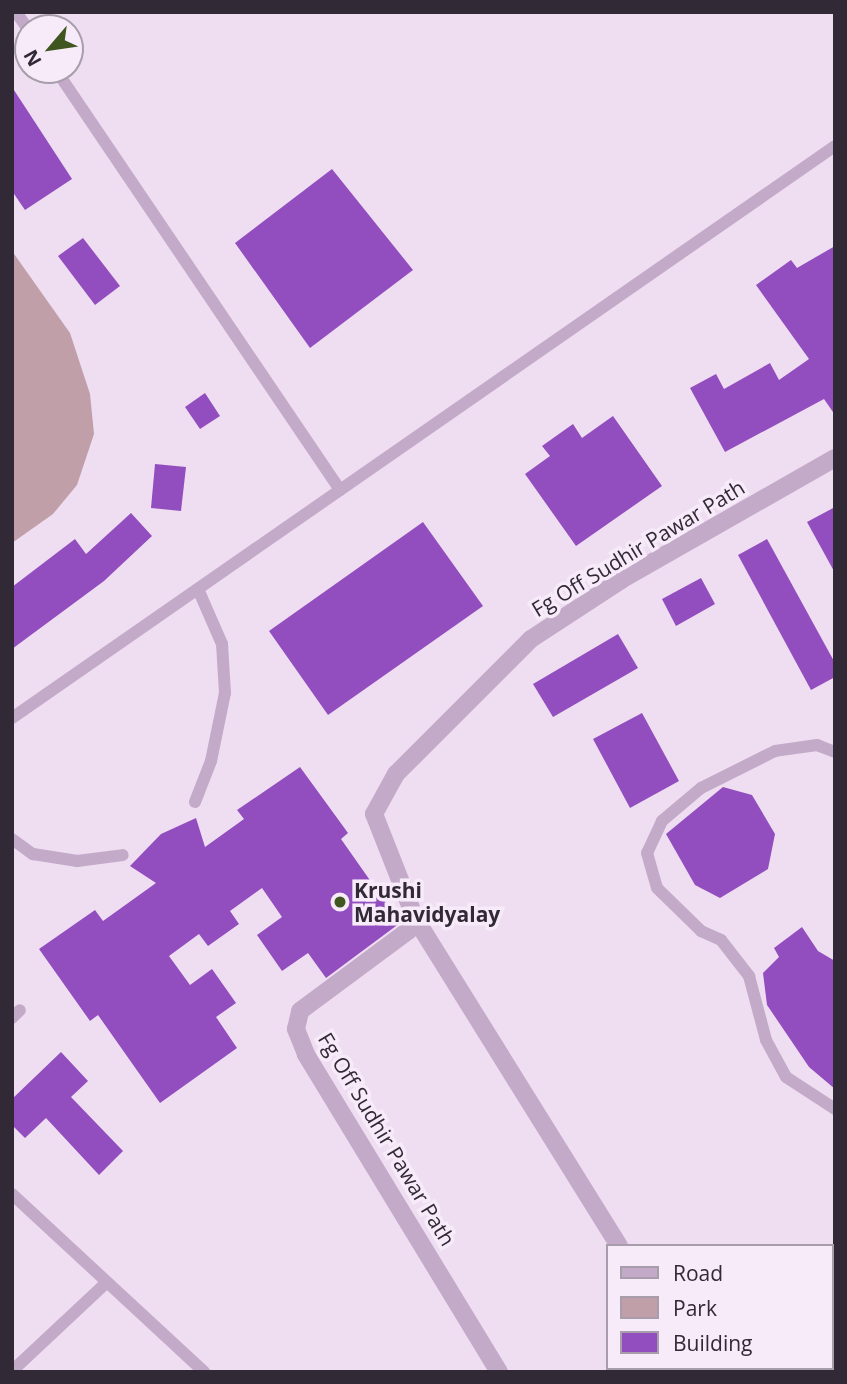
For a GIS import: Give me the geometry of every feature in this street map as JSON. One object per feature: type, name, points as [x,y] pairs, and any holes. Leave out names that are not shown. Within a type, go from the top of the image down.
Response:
[{"type":"street","name":"Fg Off Sudhir Pawar Path","points":[[499,1372],[296,1030],[300,1011],[311,998],[409,930],[415,918],[374,814],[396,774],[531,639],[621,580],[835,458]]},
{"type":"street","points":[[415,918],[618,1244]]},
{"type":"lane","points":[[64,84],[340,490]]},
{"type":"lane","points":[[12,718],[835,146]]},
{"type":"lane","points":[[195,802],[211,761],[225,693],[222,644],[198,589]]},
{"type":"lane","points":[[835,752],[817,745],[775,751],[701,788],[662,821],[647,853],[657,888],[701,931],[721,940],[749,976],[766,1040],[786,1077],[835,1110]]},
{"type":"lane","points":[[12,839],[33,854],[77,862],[123,855]]},
{"type":"lane","points":[[12,1194],[204,1372]]},
{"type":"lane","points":[[12,1371],[107,1282]]},
{"type":"green space","points":[[12,251],[70,333],[90,394],[94,434],[77,485],[53,514],[12,543]]},
{"type":"building","points":[[12,87],[72,179],[25,210],[12,191]]},
{"type":"building","points":[[332,169],[413,270],[310,348],[235,243]]},
{"type":"building","points":[[83,238],[120,286],[95,305],[58,256]]},
{"type":"building","points":[[835,246],[835,415],[824,399],[725,452],[690,388],[716,374],[724,389],[770,363],[779,380],[809,359],[756,285],[791,260],[797,268]]},
{"type":"building","points":[[205,393],[220,416],[200,429],[185,407]]},
{"type":"building","points":[[613,416],[662,486],[576,546],[525,474],[550,456],[542,446],[573,424],[582,438]]},
{"type":"building","points":[[155,464],[186,467],[181,511],[151,508]]},
{"type":"building","points":[[835,507],[835,573],[807,522]]},
{"type":"building","points":[[131,513],[152,536],[104,581],[12,649],[12,587],[75,539],[86,554]]},
{"type":"building","points":[[423,522],[483,606],[328,715],[269,631]]},
{"type":"building","points":[[767,539],[835,663],[835,677],[811,690],[738,555]]},
{"type":"building","points":[[701,578],[715,604],[676,626],[662,599]]},
{"type":"building","points":[[618,634],[638,668],[553,717],[533,684]]},
{"type":"building","points":[[642,713],[679,781],[630,808],[593,739]]},
{"type":"building","points":[[300,767],[348,833],[341,839],[400,923],[326,978],[308,953],[282,971],[257,935],[282,917],[262,888],[230,911],[239,924],[208,946],[199,934],[169,956],[190,985],[212,969],[236,1003],[216,1017],[237,1048],[160,1103],[98,1015],[90,1021],[39,949],[95,910],[103,921],[156,883],[130,866],[161,834],[196,818],[205,847],[244,819],[237,810]]},
{"type":"building","points":[[723,787],[752,795],[775,834],[768,869],[720,898],[695,885],[666,834]]},
{"type":"building","points":[[802,927],[818,951],[835,961],[835,1089],[809,1067],[767,1005],[763,973],[779,957],[774,948]]},
{"type":"building","points":[[61,1052],[88,1081],[71,1097],[123,1151],[99,1175],[46,1118],[25,1138],[12,1125],[12,1099]]},
{"type":"place","name":"Krushi Mahavidyalay","points":[[340,902]]}]
